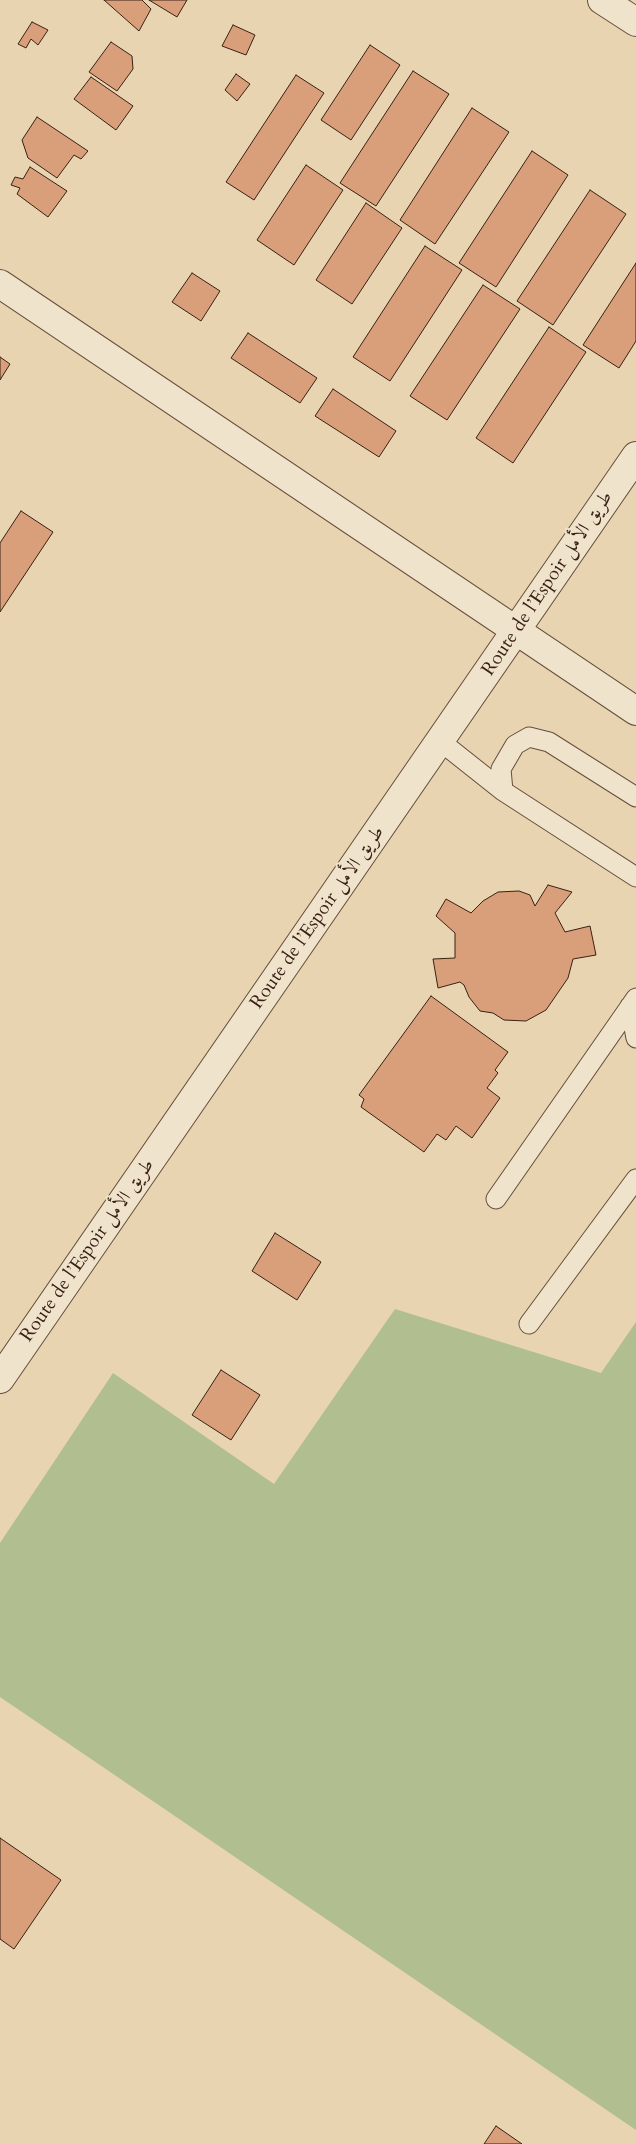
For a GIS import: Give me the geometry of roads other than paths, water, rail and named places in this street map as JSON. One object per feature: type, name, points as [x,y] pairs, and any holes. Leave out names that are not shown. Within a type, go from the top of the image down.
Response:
[{"type":"street","points":[[602,0],[636,22]]},
{"type":"street","points":[[0,284],[636,711]]},
{"type":"street","name":"Route de l’Espoir طريق الأمل","points":[[0,1379],[636,456]]},
{"type":"lane","points":[[503,791],[501,770],[514,745],[529,737],[549,742],[636,797]]},
{"type":"lane","points":[[440,741],[503,791],[636,877]]},
{"type":"lane","points":[[633,1002],[636,1038]]},
{"type":"lane","points":[[496,1199],[633,1002]]},
{"type":"lane","points":[[529,1324],[636,1179]]}]
